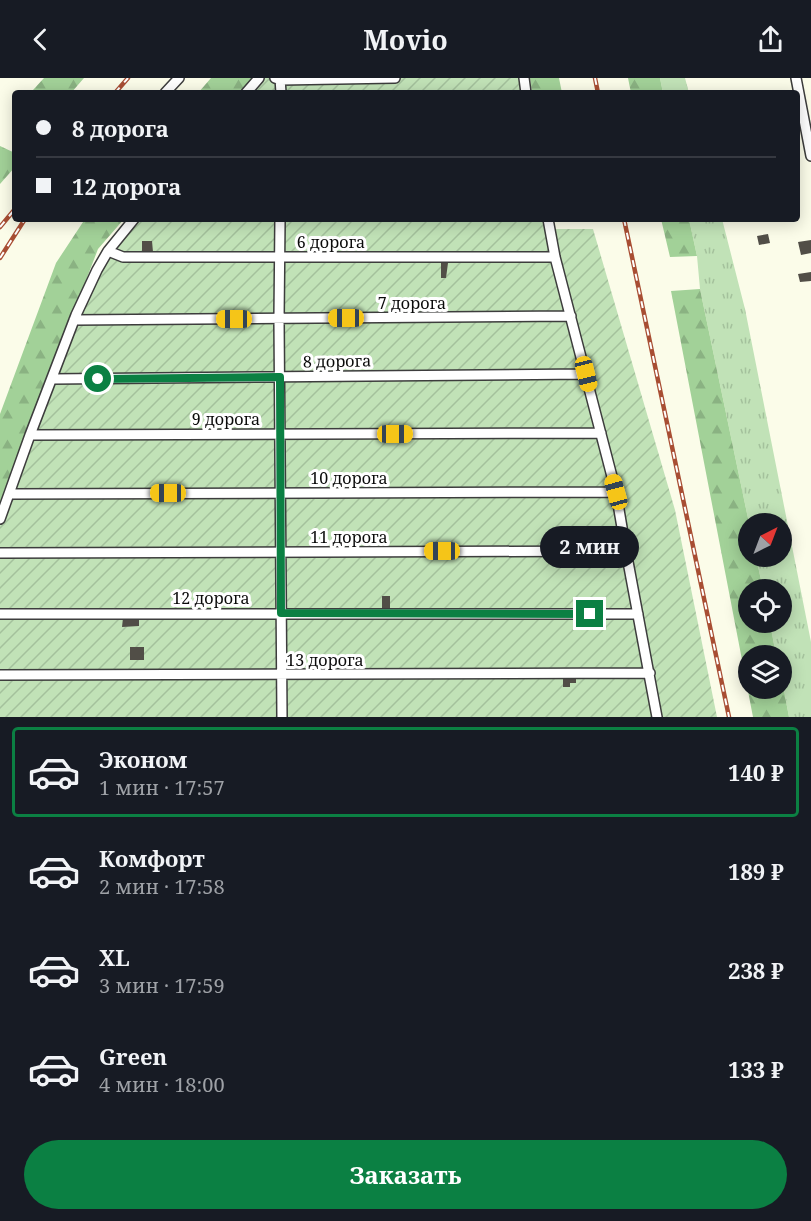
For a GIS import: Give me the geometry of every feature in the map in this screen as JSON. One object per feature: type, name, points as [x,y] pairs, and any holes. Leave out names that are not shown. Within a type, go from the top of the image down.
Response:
[{"type":"street","points":[[168,90],[179,78]]},
{"type":"street","points":[[249,90],[259,78]]},
{"type":"street","points":[[279,79],[395,78]]},
{"type":"street","points":[[800,99],[811,156]]},
{"type":"street","points":[[0,519],[74,320],[108,251],[132,222]]},
{"type":"street","points":[[280,222],[282,717]]},
{"type":"street","points":[[549,222],[555,257],[616,492],[657,717]]},
{"type":"street","name":"6 дорога","points":[[108,251],[123,257],[555,257]]},
{"type":"street","name":"7 дорога","points":[[74,320],[571,316]]},
{"type":"street","name":"8 дорога","points":[[52,379],[586,374]]},
{"type":"street","name":"9 дорога","points":[[30,435],[601,433]]},
{"type":"street","name":"10 дорога","points":[[9,494],[616,492]]},
{"type":"street","name":"11 дорога","points":[[0,553],[626,551]]},
{"type":"street","name":"12 дорога","points":[[0,614],[638,614]]},
{"type":"street","name":"13 дорога","points":[[0,675],[650,673]]},
{"type":"green space","points":[[44,78],[84,78],[74,90],[33,90]]},
{"type":"green space","points":[[211,78],[253,78],[243,90],[201,90]]},
{"type":"green space","points":[[255,78],[526,78],[528,90],[245,90]]},
{"type":"green space","points":[[530,78],[559,78],[561,90],[532,90]]},
{"type":"green space","points":[[628,78],[660,78],[662,90],[630,90]]},
{"type":"green space","points":[[660,78],[685,78],[688,90],[662,90]]},
{"type":"green space","points":[[0,146],[12,152],[12,170],[0,184]]},
{"type":"green space","points":[[83,222],[121,222],[98,249],[0,504],[0,414],[56,263]]},
{"type":"green space","points":[[126,222],[554,222],[555,229],[593,229],[675,510],[717,717],[0,717],[0,511],[75,313],[102,250]]},
{"type":"green space","points":[[662,222],[690,222],[697,256],[670,257]]},
{"type":"green space","points":[[690,222],[723,222],[745,309],[785,513],[747,513],[700,289],[697,256]]},
{"type":"green space","points":[[700,289],[747,513],[738,513],[738,567],[758,567],[761,579],[738,579],[738,633],[772,633],[774,645],[739,645],[671,291]]},
{"type":"green space","points":[[792,546],[811,642],[811,717],[789,717],[786,699],[792,699],[792,645],[774,645],[772,633],[792,633],[792,579],[761,579],[758,567],[792,567]]},
{"type":"green space","points":[[750,699],[786,699],[789,717],[753,717]]},
{"type":"building","points":[[768,234],[770,243],[759,245],[757,236]]},
{"type":"building","points":[[811,240],[811,253],[801,255],[798,242]]},
{"type":"building","points":[[142,241],[152,241],[153,252],[142,252]]},
{"type":"building","points":[[441,263],[448,263],[446,278],[441,278]]},
{"type":"building","points":[[811,272],[811,281],[800,282],[798,274]]},
{"type":"building","points":[[382,596],[390,596],[390,608],[382,608]]},
{"type":"building","points":[[123,618],[139,618],[139,626],[122,627]]},
{"type":"building","points":[[130,647],[144,647],[144,660],[130,660]]},
{"type":"building","points":[[563,675],[576,675],[576,683],[570,683],[570,687],[563,687]]},
{"type":"railway","points":[[118,90],[128,78]]},
{"type":"railway","points":[[595,78],[597,90]]},
{"type":"railway","points":[[0,227],[12,213]]},
{"type":"railway","points":[[0,258],[23,222]]},
{"type":"railway","points":[[625,222],[729,717]]},
{"type":"route","points":[[98,379],[280,377],[281,613],[590,614]]}]
